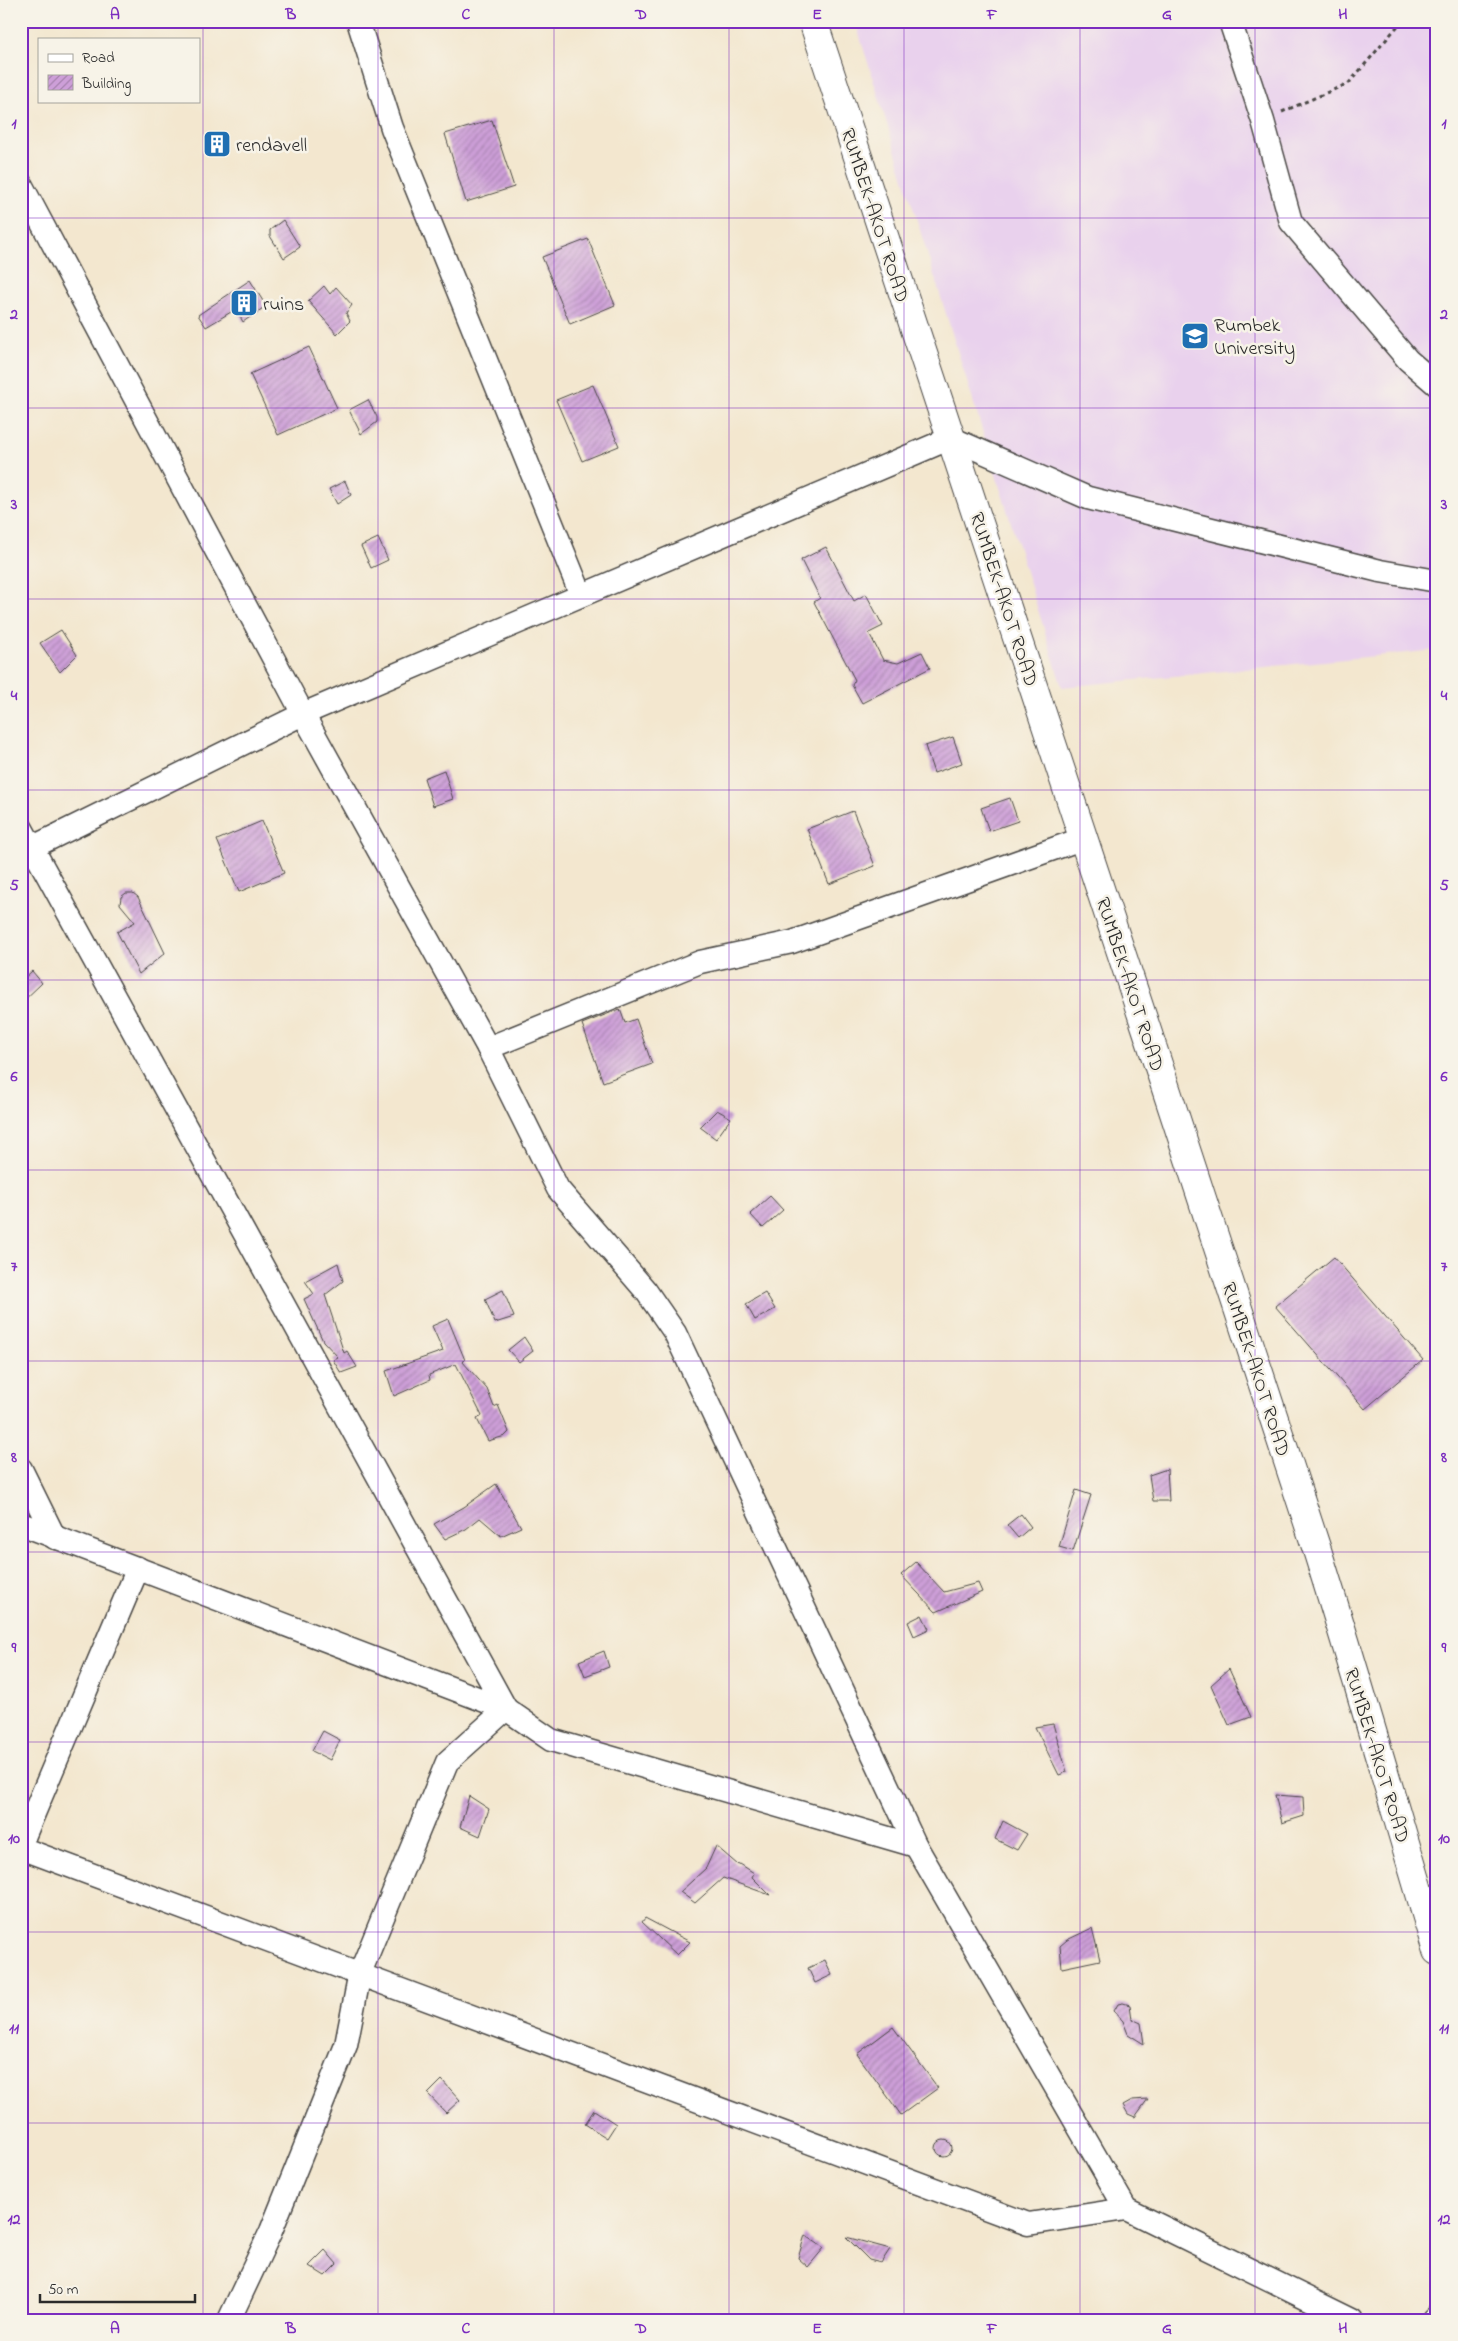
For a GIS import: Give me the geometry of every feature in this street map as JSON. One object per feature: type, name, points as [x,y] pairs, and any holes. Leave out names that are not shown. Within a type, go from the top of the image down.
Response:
[{"type":"main road","name":"RUMBEK-AKOT ROAD","points":[[813,21],[908,316],[951,438],[1084,838],[1315,1546],[1437,1951]]},
{"type":"street","points":[[358,21],[392,128],[582,595]]},
{"type":"street","points":[[1230,21],[1263,121],[1291,222],[1408,360],[1437,385]]},
{"type":"street","points":[[21,184],[303,714],[488,1048],[558,1189],[646,1291],[676,1333],[916,1846],[1126,2209],[1352,2320]]},
{"type":"street","points":[[27,851],[303,714],[951,438],[1088,498],[1380,571],[1437,581]]},
{"type":"street","points":[[21,827],[27,851],[506,1709]]},
{"type":"street","points":[[488,1048],[700,962],[792,942],[1084,838]]},
{"type":"street","points":[[21,1469],[55,1538]]},
{"type":"street","points":[[21,1524],[506,1709],[551,1740],[916,1846]]},
{"type":"street","points":[[138,1568],[21,1846],[1028,2224],[1126,2209]]},
{"type":"street","points":[[229,2320],[271,2231],[346,2045],[360,1973],[447,1762],[506,1709]]},
{"type":"street","points":[[1433,2320],[1437,2316]]},
{"type":"path","points":[[1263,121],[1349,83],[1402,21]]},
{"type":"shaded area","name":"Rumbek University","points":[[855,21],[1437,21],[1437,650],[1062,687]]},
{"type":"building","points":[[492,120],[514,187],[466,202],[445,134]]},
{"type":"building","points":[[283,220],[300,247],[284,258],[270,236],[270,230]]},
{"type":"building","points":[[588,239],[615,305],[570,324],[542,257]]},
{"type":"building","name":"ruins","points":[[250,280],[266,306],[243,322],[236,309],[206,327],[198,315]]},
{"type":"building","points":[[324,286],[330,294],[336,287],[352,305],[346,313],[350,321],[337,334],[308,301]]},
{"type":"building","points":[[309,347],[337,408],[278,435],[250,374]]},
{"type":"building","points":[[593,385],[619,446],[582,461],[556,400]]},
{"type":"building","points":[[368,400],[377,417],[377,422],[361,434],[349,410]]},
{"type":"building","points":[[345,481],[351,495],[337,504],[329,489]]},
{"type":"building","points":[[378,538],[388,560],[371,568],[361,546]]},
{"type":"building","points":[[826,547],[854,601],[866,594],[883,626],[869,633],[883,660],[898,663],[922,652],[930,668],[862,703],[852,685],[855,680],[814,602],[820,598],[801,560]]},
{"type":"building","points":[[61,630],[77,655],[60,672],[40,643]]},
{"type":"building","points":[[953,737],[962,763],[934,773],[925,746]]},
{"type":"building","points":[[444,770],[453,799],[433,806],[424,778]]},
{"type":"building","points":[[1010,798],[1018,821],[989,831],[981,808]]},
{"type":"building","points":[[853,811],[875,866],[829,884],[807,829]]},
{"type":"building","points":[[262,821],[284,873],[239,892],[217,840]]},
{"type":"building","points":[[126,893],[133,893],[138,897],[165,953],[139,974],[117,932],[135,922],[120,904],[121,897]]},
{"type":"building","points":[[32,971],[42,983],[21,1003],[21,981]]},
{"type":"building","points":[[620,1009],[625,1023],[636,1019],[652,1064],[603,1082],[582,1024]]},
{"type":"building","points":[[717,1110],[731,1118],[716,1139],[700,1127]]},
{"type":"building","points":[[770,1196],[783,1210],[763,1228],[750,1214]]},
{"type":"building","points":[[1334,1257],[1423,1360],[1365,1409],[1275,1306]]},
{"type":"building","points":[[338,1263],[343,1281],[325,1295],[344,1353],[347,1351],[357,1367],[341,1373],[333,1360],[338,1357],[323,1341],[304,1299],[314,1294],[305,1281]]},
{"type":"building","points":[[503,1290],[514,1317],[495,1323],[485,1299]]},
{"type":"building","points":[[765,1293],[775,1309],[755,1320],[746,1304]]},
{"type":"building","points":[[448,1319],[465,1360],[462,1361],[487,1389],[494,1407],[498,1405],[509,1432],[505,1436],[488,1441],[477,1419],[482,1416],[456,1364],[429,1375],[430,1380],[394,1396],[386,1371],[443,1351],[432,1326]]},
{"type":"building","points":[[524,1337],[533,1351],[519,1362],[508,1350]]},
{"type":"building","points":[[1167,1469],[1169,1501],[1153,1501],[1149,1475]]},
{"type":"building","points":[[496,1484],[521,1527],[501,1536],[480,1518],[466,1529],[445,1539],[434,1524],[464,1507]]},
{"type":"building","points":[[1076,1490],[1091,1495],[1073,1551],[1059,1547]]},
{"type":"building","points":[[1021,1514],[1031,1527],[1018,1538],[1007,1525]]},
{"type":"building","points":[[916,1562],[944,1592],[978,1583],[982,1592],[936,1612],[901,1575]]},
{"type":"building","points":[[922,1615],[929,1629],[914,1636],[908,1622]]},
{"type":"building","points":[[604,1651],[609,1667],[585,1676],[579,1661]]},
{"type":"building","points":[[1229,1669],[1251,1717],[1229,1725],[1211,1685]]},
{"type":"building","points":[[1053,1724],[1067,1772],[1059,1775],[1035,1727]]},
{"type":"building","points":[[323,1731],[340,1740],[330,1760],[312,1751]]},
{"type":"building","points":[[1275,1795],[1303,1797],[1304,1816],[1282,1823]]},
{"type":"building","points":[[469,1796],[489,1809],[480,1836],[460,1827]]},
{"type":"building","points":[[1003,1821],[1027,1834],[1017,1850],[995,1839]]},
{"type":"building","points":[[716,1846],[738,1865],[740,1864],[754,1873],[752,1877],[770,1895],[723,1878],[695,1903],[680,1892],[706,1868]]},
{"type":"building","points":[[645,1918],[690,1942],[677,1955],[642,1922]]},
{"type":"building","points":[[1092,1928],[1100,1960],[1062,1968],[1060,1946],[1067,1940]]},
{"type":"building","points":[[825,1960],[832,1975],[815,1983],[808,1968]]},
{"type":"building","points":[[1118,2004],[1130,2005],[1132,2019],[1141,2023],[1144,2044],[1128,2034],[1123,2021],[1114,2011]]},
{"type":"building","points":[[893,2027],[938,2088],[901,2115],[857,2054]]},
{"type":"building","points":[[442,2080],[460,2100],[446,2113],[428,2094]]},
{"type":"building","points":[[1148,2099],[1135,2117],[1128,2114],[1123,2105],[1132,2100]]},
{"type":"building","points":[[594,2110],[616,2124],[607,2138],[585,2124]]},
{"type":"building","points":[[941,2140],[947,2140],[952,2145],[950,2154],[941,2156],[936,2151],[936,2145]]},
{"type":"building","points":[[805,2235],[824,2248],[808,2267],[798,2258]]},
{"type":"building","points":[[846,2237],[890,2249],[881,2263],[869,2260]]},
{"type":"building","points":[[325,2250],[337,2264],[325,2276],[309,2266]]},
{"type":"place","name":"rendavell","points":[[217,144]]},
{"type":"place","name":"ruins","points":[[244,303]]},
{"type":"place","name":"Rumbek University","points":[[1195,336]]}]
